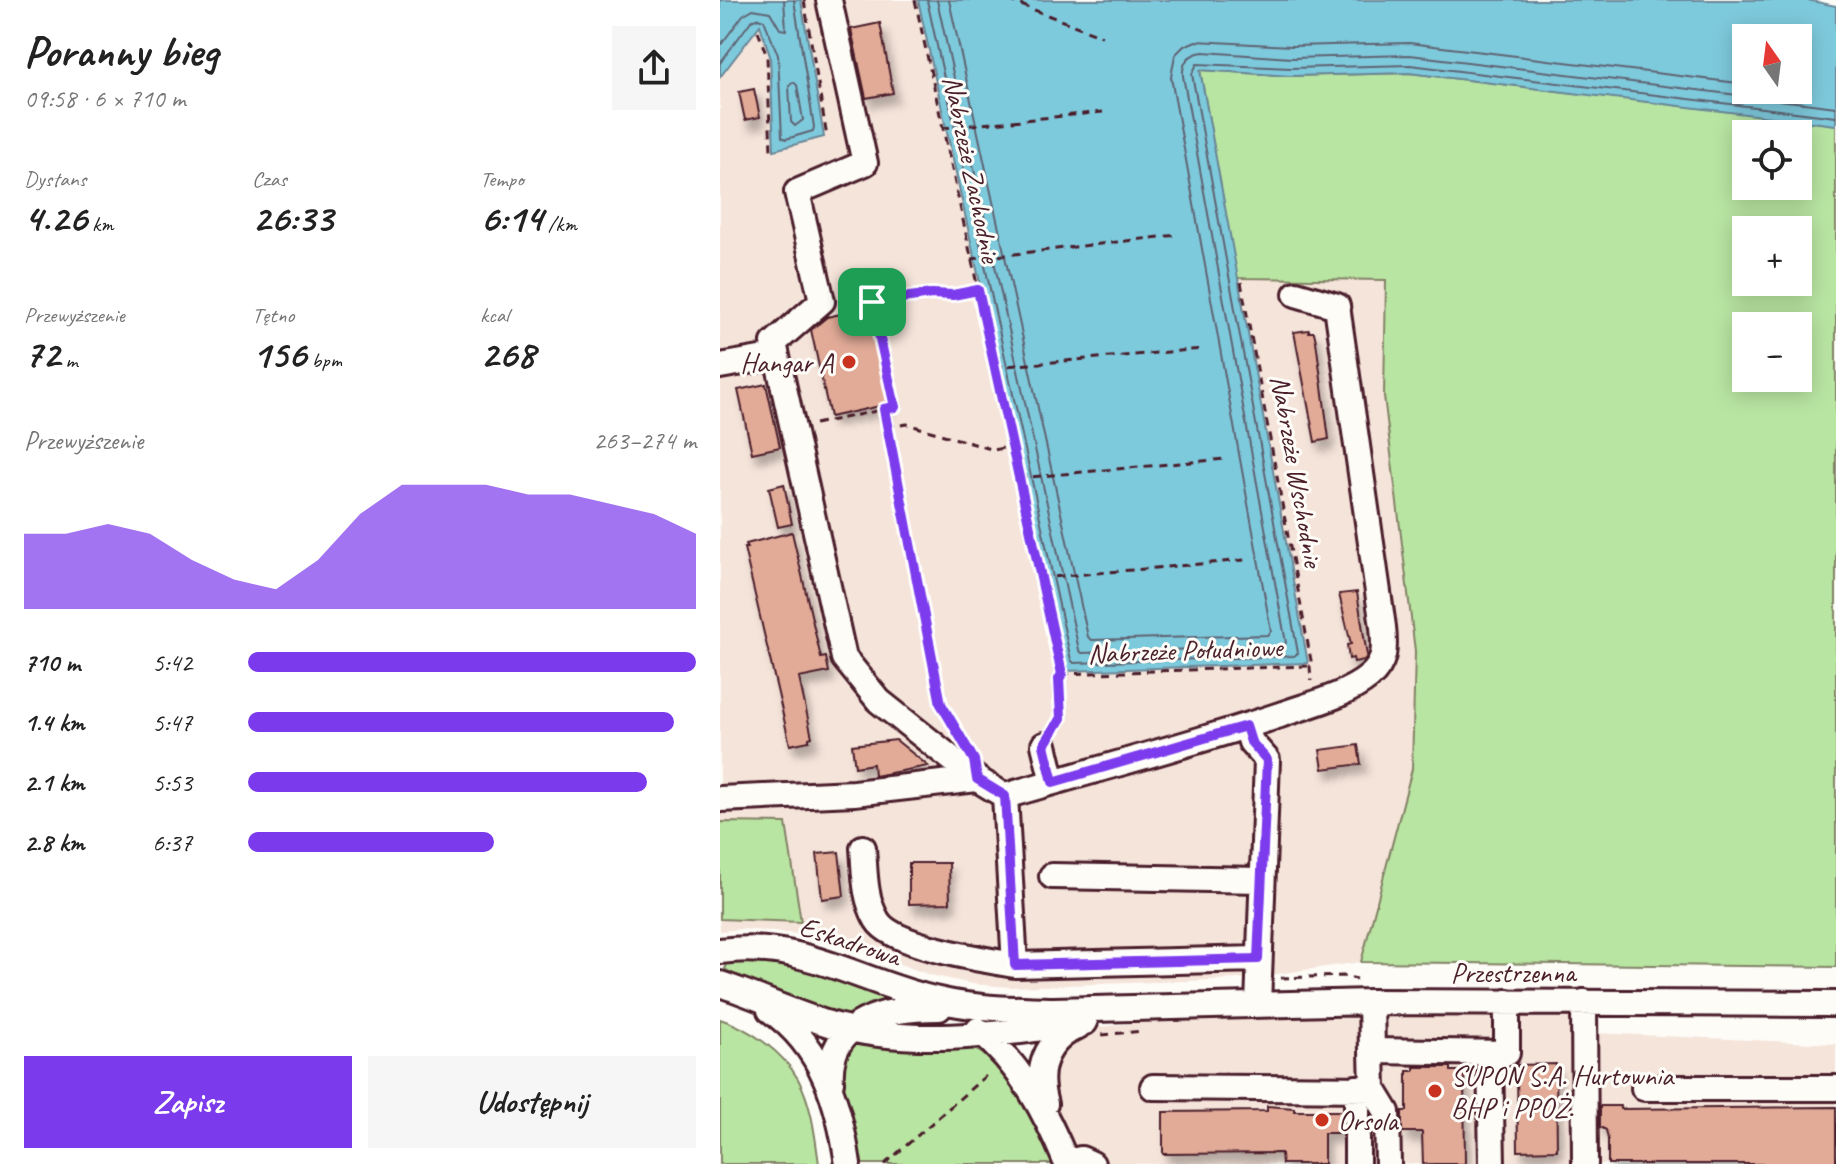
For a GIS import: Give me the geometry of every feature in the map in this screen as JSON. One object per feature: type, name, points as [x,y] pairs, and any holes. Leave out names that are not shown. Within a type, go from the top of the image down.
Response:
[{"type":"street","points":[[829,0],[865,163],[797,192],[822,301],[774,343],[844,658],[879,701],[977,779],[1005,796],[1312,704],[1359,683],[1381,665],[1385,648],[1337,306],[1296,294]]},
{"type":"street","points":[[720,366],[777,356]]},
{"type":"street","points":[[1246,726],[1251,742],[1267,760],[1258,1005]]},
{"type":"street","points":[[1044,745],[1053,782]]},
{"type":"street","points":[[720,799],[854,793],[977,779]]},
{"type":"street","points":[[1005,796],[1015,965]]},
{"type":"street","points":[[863,848],[867,900],[878,924],[905,938],[947,952],[1015,965],[1258,959]]},
{"type":"street","points":[[1052,876],[1261,880]]},
{"type":"street","name":"Eskadrowa","points":[[720,951],[777,950],[814,958],[937,1000],[985,1007]]},
{"type":"street","name":"Eskadrowa","points":[[727,986],[790,1011],[853,1029],[926,1038],[1092,1029]]},
{"type":"street","name":"Eskadrowa","points":[[727,986],[784,1019],[817,1058],[832,1092]]},
{"type":"street","name":"Eskadrowa","points":[[914,993],[947,1008],[985,1035],[1011,1062],[1051,1125]]},
{"type":"street","points":[[1357,1164],[1372,1051],[1371,1002]]},
{"type":"street","name":"Przestrzenna","points":[[1190,1007],[1371,1002],[1836,1004]]},
{"type":"street","points":[[1372,1051],[1507,1053],[1507,1002]]},
{"type":"street","points":[[1584,1002],[1585,1164]]},
{"type":"street","name":"Eskadrowa","points":[[848,1164],[832,1092],[830,1066],[833,1053],[853,1029],[879,1014],[898,1009],[985,1007],[1054,1010],[1190,1007]]},
{"type":"street","name":"Eskadrowa","points":[[1067,1163],[1051,1125],[1041,1085],[1044,1057],[1064,1033],[1190,1007]]},
{"type":"street","points":[[1490,1053],[1492,1164]]},
{"type":"street","points":[[1153,1087],[1365,1088],[1387,1112],[1388,1164]]},
{"type":"street","points":[[1644,1088],[1836,1088]]},
{"type":"street","points":[[1067,1163],[1081,1159],[1092,1164]]},
{"type":"path","points":[[804,0],[827,137]]},
{"type":"path","name":"Nabrzeże Zachodnie","points":[[915,0],[1062,674],[1059,679],[1061,718],[1044,745]]},
{"type":"path","points":[[1008,0],[1102,36]]},
{"type":"path","points":[[758,31],[767,57],[771,152]]},
{"type":"path","points":[[942,128],[1103,112]]},
{"type":"path","points":[[971,259],[1177,235]]},
{"type":"path","name":"Nabrzeże Wschodnie","points":[[1241,282],[1310,666]]},
{"type":"path","points":[[872,302],[978,290]]},
{"type":"path","points":[[792,429],[895,407],[872,302],[860,293],[822,301]]},
{"type":"path","points":[[995,367],[1203,349]]},
{"type":"path","points":[[884,409],[941,704],[974,760],[977,779]]},
{"type":"path","points":[[887,427],[907,424],[994,450],[1012,446]]},
{"type":"path","points":[[1019,478],[1224,459]]},
{"type":"path","points":[[1041,578],[1245,560]]},
{"type":"path","name":"Nabrzeże Południowe","points":[[1062,674],[1310,666]]},
{"type":"path","points":[[1092,1029],[1146,1031]]},
{"type":"path","points":[[885,1164],[992,1071]]},
{"type":"shaded area","points":[[802,0],[918,0],[1065,671],[1308,663],[1237,278],[1386,280],[1384,396],[1415,651],[1412,769],[1361,962],[1241,979],[1010,987],[973,984],[930,975],[850,946],[809,935],[743,929],[720,931],[720,77],[759,24],[770,56],[774,150],[824,137]]},
{"type":"shaded area","points":[[1234,1011],[1576,1013],[1577,1164],[1072,1164],[1051,1109],[1051,1055],[1084,1029]]},
{"type":"shaded area","points":[[1595,1033],[1836,1044],[1836,1164],[1599,1164]]},
{"type":"green space","points":[[1200,70],[1291,76],[1409,73],[1803,120],[1732,120],[1732,200],[1812,200],[1812,121],[1836,124],[1836,967],[1361,962],[1412,769],[1415,651],[1384,396],[1386,280],[1237,278]]},
{"type":"green space","points":[[720,822],[786,823],[801,922],[720,919]]},
{"type":"green space","points":[[729,960],[794,966],[889,994],[895,1001],[859,1016],[837,1016],[785,998],[735,975],[725,969]]},
{"type":"green space","points":[[720,1019],[764,1042],[792,1069],[810,1110],[819,1164],[720,1164]]},
{"type":"green space","points":[[857,1043],[909,1050],[970,1047],[984,1055],[997,1066],[1021,1098],[1057,1164],[858,1164],[841,1080],[842,1054]]},
{"type":"water","points":[[720,0],[801,0],[824,137],[774,150],[770,56],[760,25],[720,77]]},
{"type":"water","points":[[918,0],[1807,0],[1836,6],[1836,125],[1409,73],[1291,76],[1200,70],[1308,663],[1065,671]]},
{"type":"building","points":[[880,23],[893,93],[866,98],[851,29]]},
{"type":"building","points":[[754,89],[760,117],[745,120],[739,92]]},
{"type":"building","name":"Hangar A","points":[[868,308],[889,404],[830,417],[811,330],[827,317]]},
{"type":"building","points":[[1294,332],[1314,332],[1316,341],[1329,439],[1315,442]]},
{"type":"building","points":[[766,384],[780,447],[752,453],[738,390]]},
{"type":"building","points":[[784,484],[792,524],[778,527],[769,488]]},
{"type":"building","points":[[792,532],[821,658],[826,657],[829,672],[799,678],[812,737],[809,741],[790,745],[744,548],[747,548],[746,544]]},
{"type":"building","points":[[1357,592],[1367,656],[1354,662],[1353,658],[1349,659],[1347,645],[1351,644],[1339,594]]},
{"type":"building","points":[[896,740],[928,766],[874,776],[873,764],[855,767],[852,745]]},
{"type":"building","points":[[1358,745],[1361,764],[1323,769],[1320,750]]},
{"type":"building","points":[[839,852],[844,896],[822,899],[817,854]]},
{"type":"building","points":[[909,863],[949,863],[950,903],[909,904]]},
{"type":"building","points":[[1556,1064],[1557,1150],[1518,1151],[1517,1065]]},
{"type":"building","points":[[1414,1067],[1451,1067],[1451,1071],[1464,1071],[1465,1164],[1423,1164],[1422,1132],[1402,1132],[1402,1111],[1407,1111],[1407,1071],[1414,1071]]},
{"type":"building","points":[[1267,1106],[1294,1108],[1294,1111],[1342,1111],[1342,1133],[1324,1133],[1324,1164],[1282,1164],[1281,1153],[1163,1154],[1163,1112],[1267,1111]]},
{"type":"building","points":[[1600,1106],[1620,1106],[1621,1109],[1836,1107],[1836,1164],[1608,1164],[1608,1139],[1606,1130],[1600,1127]]},
{"type":"place","name":"Hangar A","points":[[849,362]]},
{"type":"place","name":"SUPON S.A. Hurtownia BHP i PPOŻ.","points":[[1435,1091]]},
{"type":"place","name":"Orsola","points":[[1322,1120]]},
{"type":"route","points":[[978,290],[1062,674],[1059,679],[1061,718],[1044,745],[1053,782],[1246,726],[1251,742],[1267,760],[1258,959],[1015,965],[1005,796],[977,779],[974,760],[941,704],[884,409],[895,407],[872,302],[978,290]]}]
